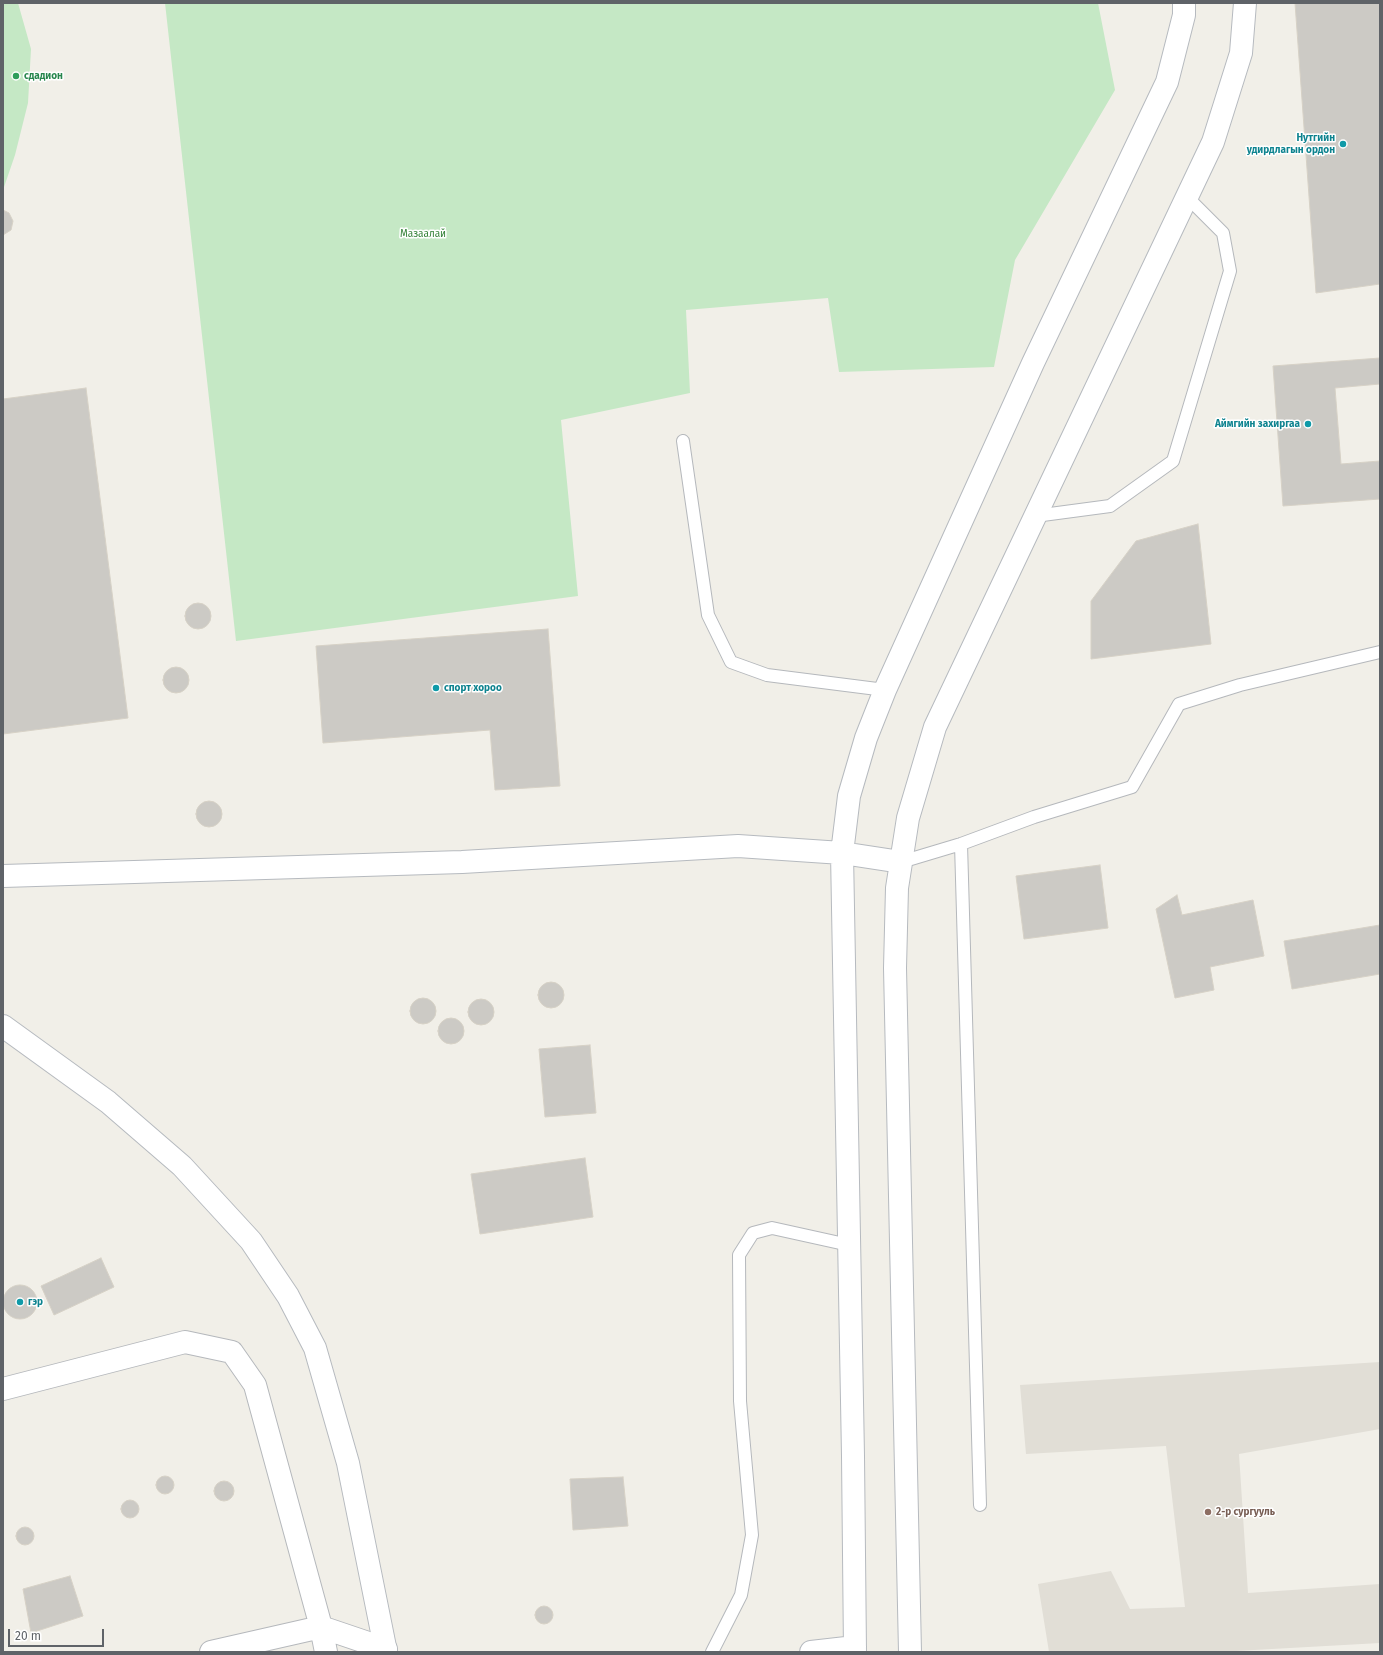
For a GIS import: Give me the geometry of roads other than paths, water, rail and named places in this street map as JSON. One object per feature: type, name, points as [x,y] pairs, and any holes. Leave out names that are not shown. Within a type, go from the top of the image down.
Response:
[{"type":"main road","points":[[811,1652],[855,1650],[842,853],[849,796],[866,738],[885,690],[1034,363],[1167,82],[1184,15],[1184,3]]},
{"type":"main road","points":[[910,1652],[895,968],[897,888],[908,818],[935,727],[1213,142],[1241,53],[1245,3]]},
{"type":"main road","points":[[3,876],[462,862],[738,846],[842,853],[901,862]]},
{"type":"main road","points":[[3,1026],[108,1102],[182,1166],[251,1241],[288,1296],[316,1348],[348,1463],[386,1651]]},
{"type":"main road","points":[[3,1388],[185,1342],[232,1352],[255,1385],[321,1627],[326,1652]]},
{"type":"main road","points":[[211,1652],[321,1627],[386,1651]]},
{"type":"lane","points":[[1035,516],[1110,506],[1173,461],[1230,271],[1223,233],[1187,196]]},
{"type":"lane","points":[[683,441],[708,615],[731,662],[767,675],[885,690]]},
{"type":"lane","points":[[901,862],[961,844],[1034,817],[1132,787],[1180,704],[1240,685],[1380,652]]},
{"type":"lane","points":[[961,844],[980,1505]]},
{"type":"lane","points":[[712,1652],[741,1595],[752,1535],[740,1401],[739,1255],[753,1234],[772,1228],[849,1245]]},
{"type":"place","name":"сдадион","points":[[16,76]]},
{"type":"place","name":"Нутгийн удирдлагын ордон","points":[[1343,144]]},
{"type":"place","name":"Аймгийн захиргаа","points":[[1308,424]]},
{"type":"place","name":"спорт хороо","points":[[436,688]]},
{"type":"place","name":"гэр","points":[[20,1302]]},
{"type":"place","name":"2-р сургууль","points":[[1208,1512]]},
{"type":"park label","name":"Мазаалай","points":[[423,234]]}]
